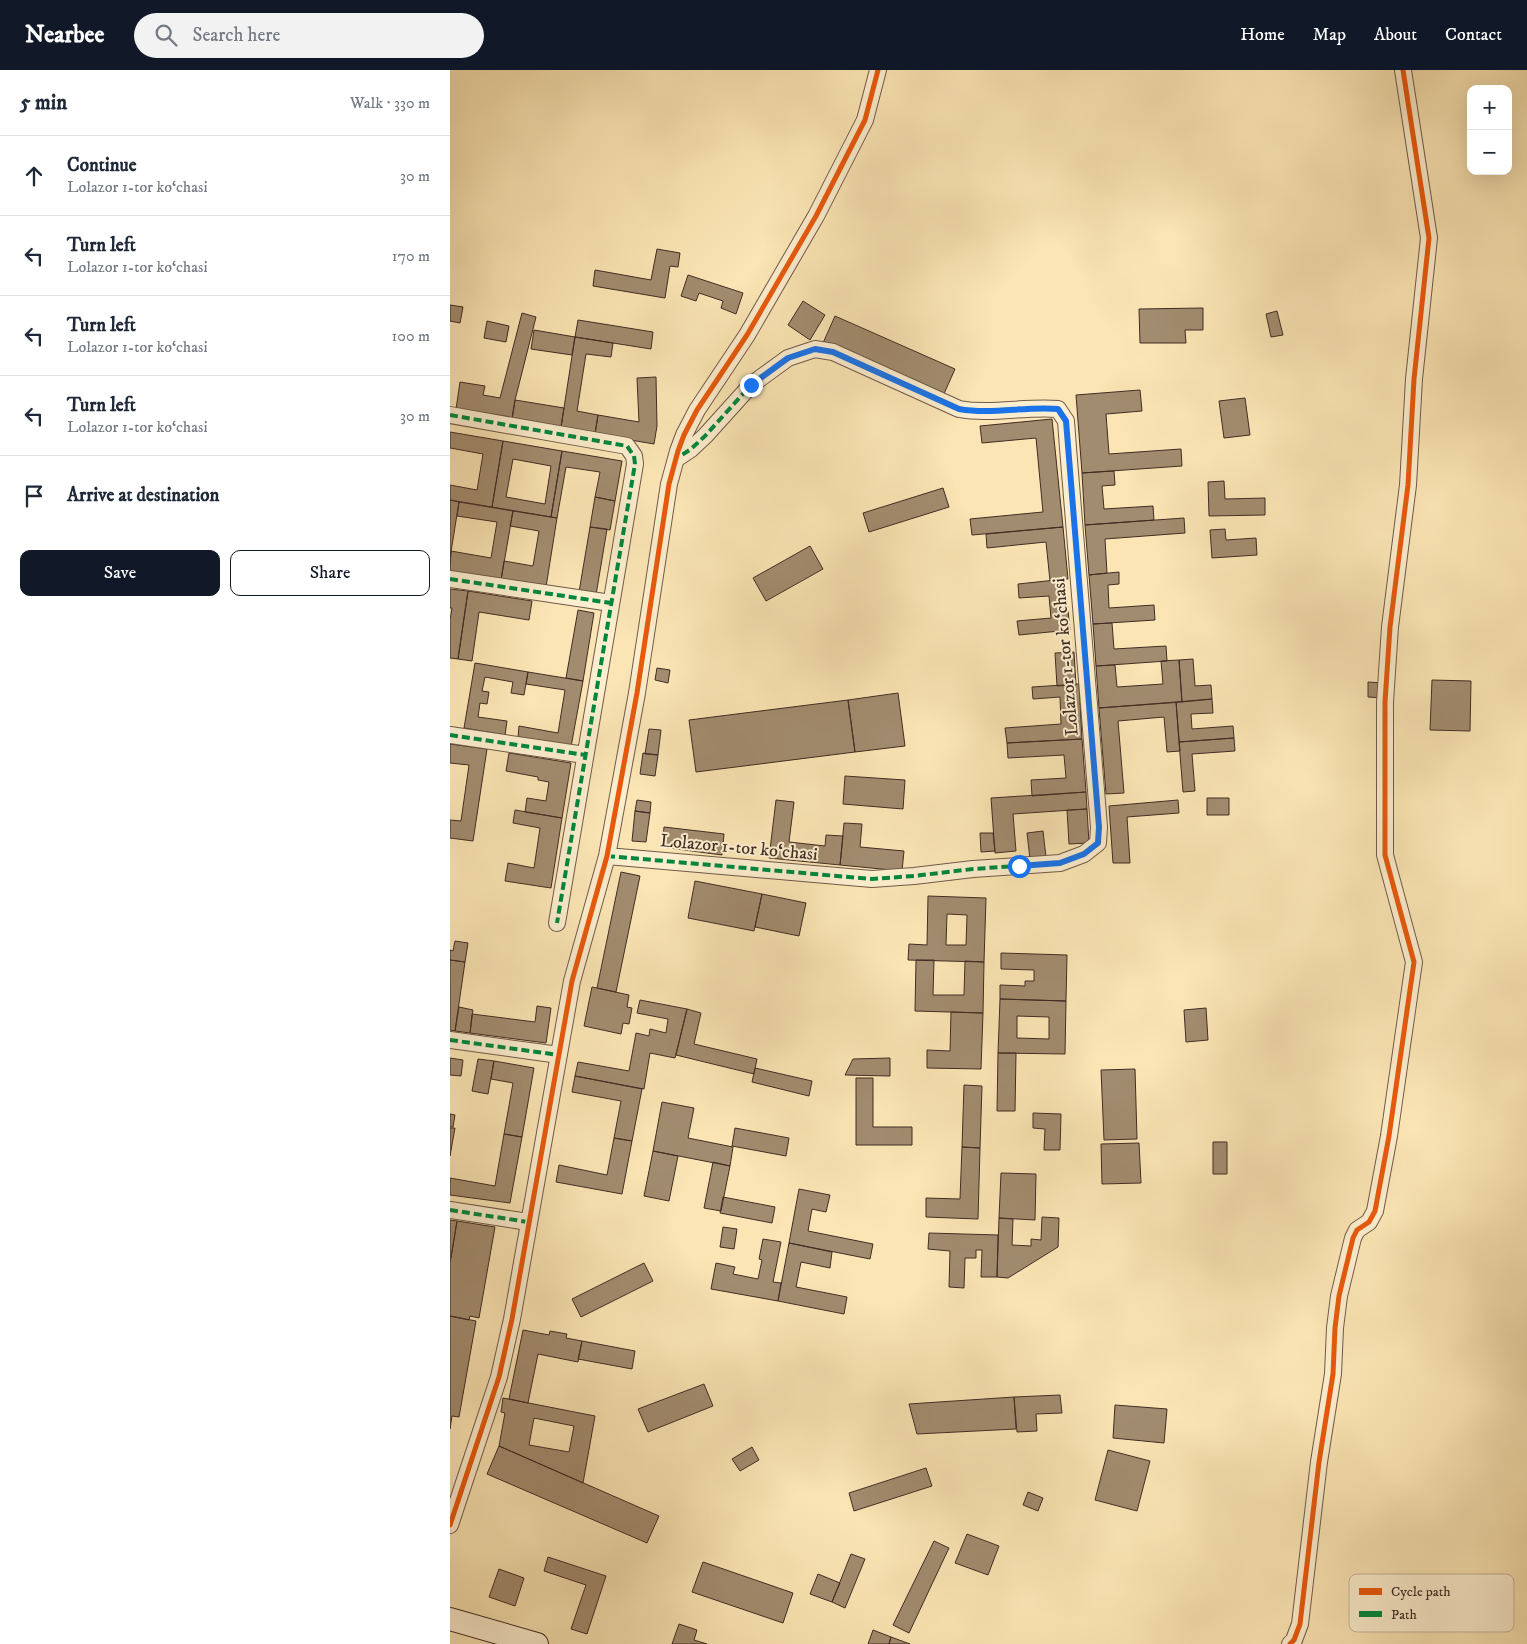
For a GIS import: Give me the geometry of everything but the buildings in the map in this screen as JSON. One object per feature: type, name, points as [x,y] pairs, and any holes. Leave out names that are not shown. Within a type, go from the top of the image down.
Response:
[{"type":"main road","points":[[450,1619],[537,1644]]},
{"type":"street","points":[[450,1525],[499,1377],[512,1319],[572,980],[607,856],[637,693],[669,484],[676,460],[684,435],[697,410],[747,335],[820,207],[865,120],[878,70]]},
{"type":"street","points":[[1290,1644],[1294,1640],[1300,1624],[1319,1462],[1333,1374],[1335,1328],[1339,1296],[1353,1238],[1357,1230],[1369,1222],[1375,1211],[1389,1136],[1414,962],[1385,855],[1385,702],[1390,627],[1408,485],[1414,379],[1429,238],[1403,70]]},
{"type":"street","name":"Lolazor 1-tor ko‘chasi","points":[[607,856],[872,879],[1060,863],[1084,854],[1098,843],[1099,827],[1066,421],[1058,409],[1040,408],[976,412],[959,409],[833,352],[815,349],[788,358],[751,385],[705,436],[676,460]]},
{"type":"street","points":[[450,415],[627,446],[634,456],[635,464],[557,924]]},
{"type":"street","points":[[450,579],[611,603]]},
{"type":"street","points":[[450,734],[585,755]]},
{"type":"street","points":[[450,1040],[559,1055]]},
{"type":"street","points":[[450,1210],[528,1222]]},
{"type":"marked path","points":[[607,856],[872,879],[1060,863],[1084,854],[1098,843],[1099,827],[1066,421],[1058,409],[984,411],[959,409],[833,352],[815,349],[788,358],[751,385],[705,436],[676,459]]},
{"type":"marked path","points":[[450,415],[627,446],[634,456],[635,464],[557,923]]},
{"type":"marked path","points":[[450,579],[611,603]]},
{"type":"marked path","points":[[450,735],[585,755]]},
{"type":"marked path","points":[[450,1040],[559,1055]]},
{"type":"marked path","points":[[450,1210],[528,1222]]},
{"type":"cycle path","points":[[450,1525],[499,1377],[512,1319],[572,981],[607,856],[637,693],[669,484],[678,451],[697,410],[747,335],[816,216],[865,120],[878,70]]},
{"type":"cycle path","points":[[1290,1644],[1294,1640],[1300,1624],[1319,1462],[1333,1374],[1335,1328],[1339,1296],[1353,1238],[1357,1230],[1369,1222],[1375,1211],[1389,1136],[1414,962],[1385,855],[1385,702],[1390,627],[1408,485],[1414,379],[1429,238],[1403,70]]},
{"type":"route","points":[[751,385],[788,358],[815,349],[833,352],[959,409],[976,412],[1040,408],[1058,409],[1066,421],[1099,827],[1098,843],[1084,854],[1060,863],[1019,866]]}]
